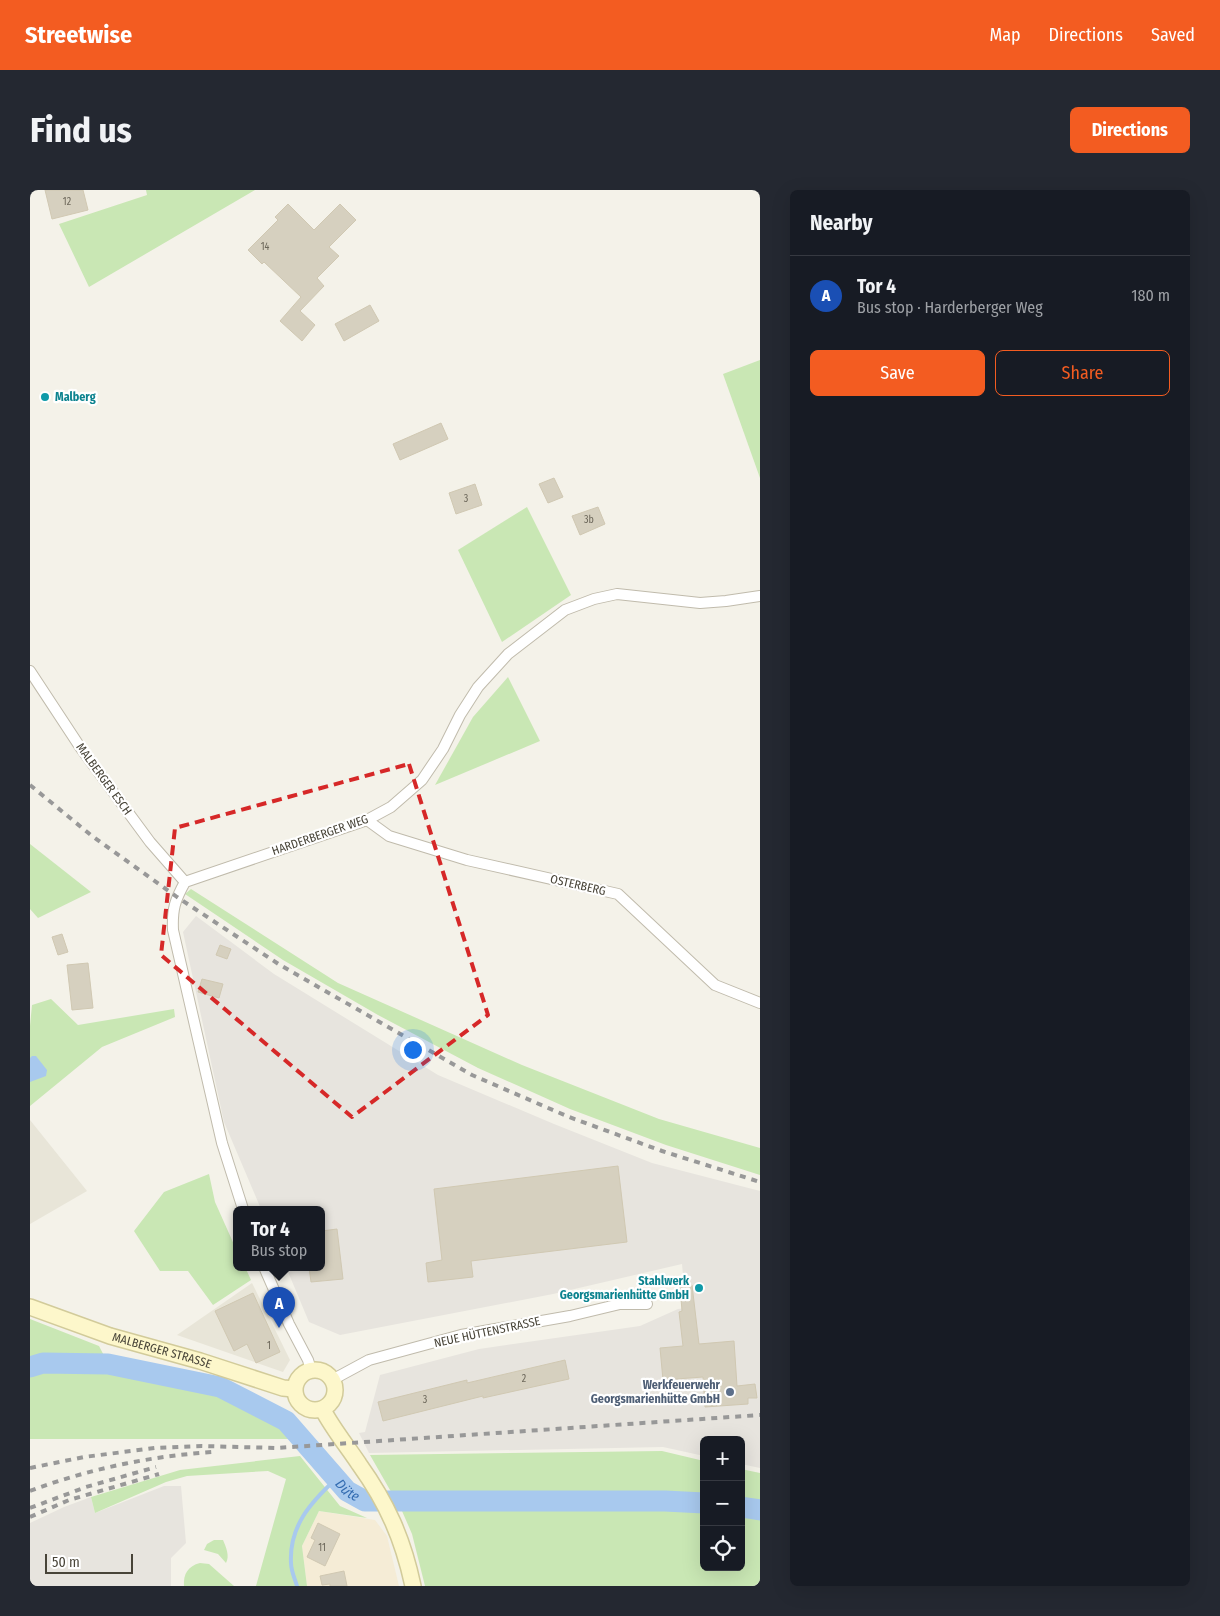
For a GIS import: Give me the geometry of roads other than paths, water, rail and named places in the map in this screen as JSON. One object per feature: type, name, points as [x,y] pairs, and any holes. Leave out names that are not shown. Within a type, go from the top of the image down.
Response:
[{"type":"street","name":"HARDERBERGER WEG","points":[[185,882],[367,820],[392,807],[422,780],[443,749],[460,715],[478,687],[508,654],[565,610],[617,594],[700,603],[760,596]]},
{"type":"street","name":"MALBERGER ESCH","points":[[30,671],[97,771],[150,842],[185,882]]},
{"type":"street","name":"OSTERBERG","points":[[367,820],[389,836],[467,860],[618,894],[716,984],[760,1003]]},
{"type":"street","points":[[185,882],[172,911],[173,930],[222,1143],[242,1206]]},
{"type":"street","points":[[266,1271],[311,1370]]},
{"type":"street","name":"NEUE HÜTTENSTRASSE","points":[[332,1380],[369,1360],[461,1335],[570,1316],[620,1304],[647,1304]]},
{"type":"street","name":"MALBERGER STRASSE","points":[[30,1307],[110,1336],[200,1361],[282,1388],[294,1389]]},
{"type":"street","points":[[311,1370],[324,1372],[332,1380],[335,1388],[333,1401],[323,1410],[309,1410],[303,1407],[295,1396],[294,1389],[299,1377],[311,1370]]},
{"type":"street","points":[[323,1410],[334,1430],[390,1514],[402,1542],[413,1586]]},
{"type":"water","points":[[36,1056],[47,1070],[46,1076],[30,1082],[30,1058]]},
{"type":"waterway","name":"Düte","points":[[30,1367],[43,1363],[108,1364],[220,1387],[286,1421],[347,1491],[365,1501],[665,1501],[700,1503]]},
{"type":"waterway","points":[[297,1586],[292,1572],[291,1550],[298,1526],[310,1506],[336,1479]]},
{"type":"waterway","name":"Düte","points":[[745,1508],[760,1510]]},
{"type":"railway","points":[[30,785],[92,836],[177,897],[280,965],[472,1075],[569,1117],[662,1151],[760,1182]]},
{"type":"railway","points":[[30,1468],[84,1457],[155,1448],[202,1446],[277,1448],[760,1415]]},
{"type":"railway","points":[[30,1491],[74,1476],[143,1460],[213,1452]]},
{"type":"railway","points":[[30,1508],[86,1487],[156,1467]]},
{"type":"railway","points":[[30,1517],[69,1500],[159,1474]]},
{"type":"place","name":"Malberg","points":[[45,397]]},
{"type":"place","name":"Stahlwerk Georgsmarienhütte GmbH","points":[[699,1288]]},
{"type":"place","name":"Tor 4","points":[[279,1328]]},
{"type":"place","name":"Werkfeuerwehr Georgsmarienhütte GmbH","points":[[730,1392]]}]
